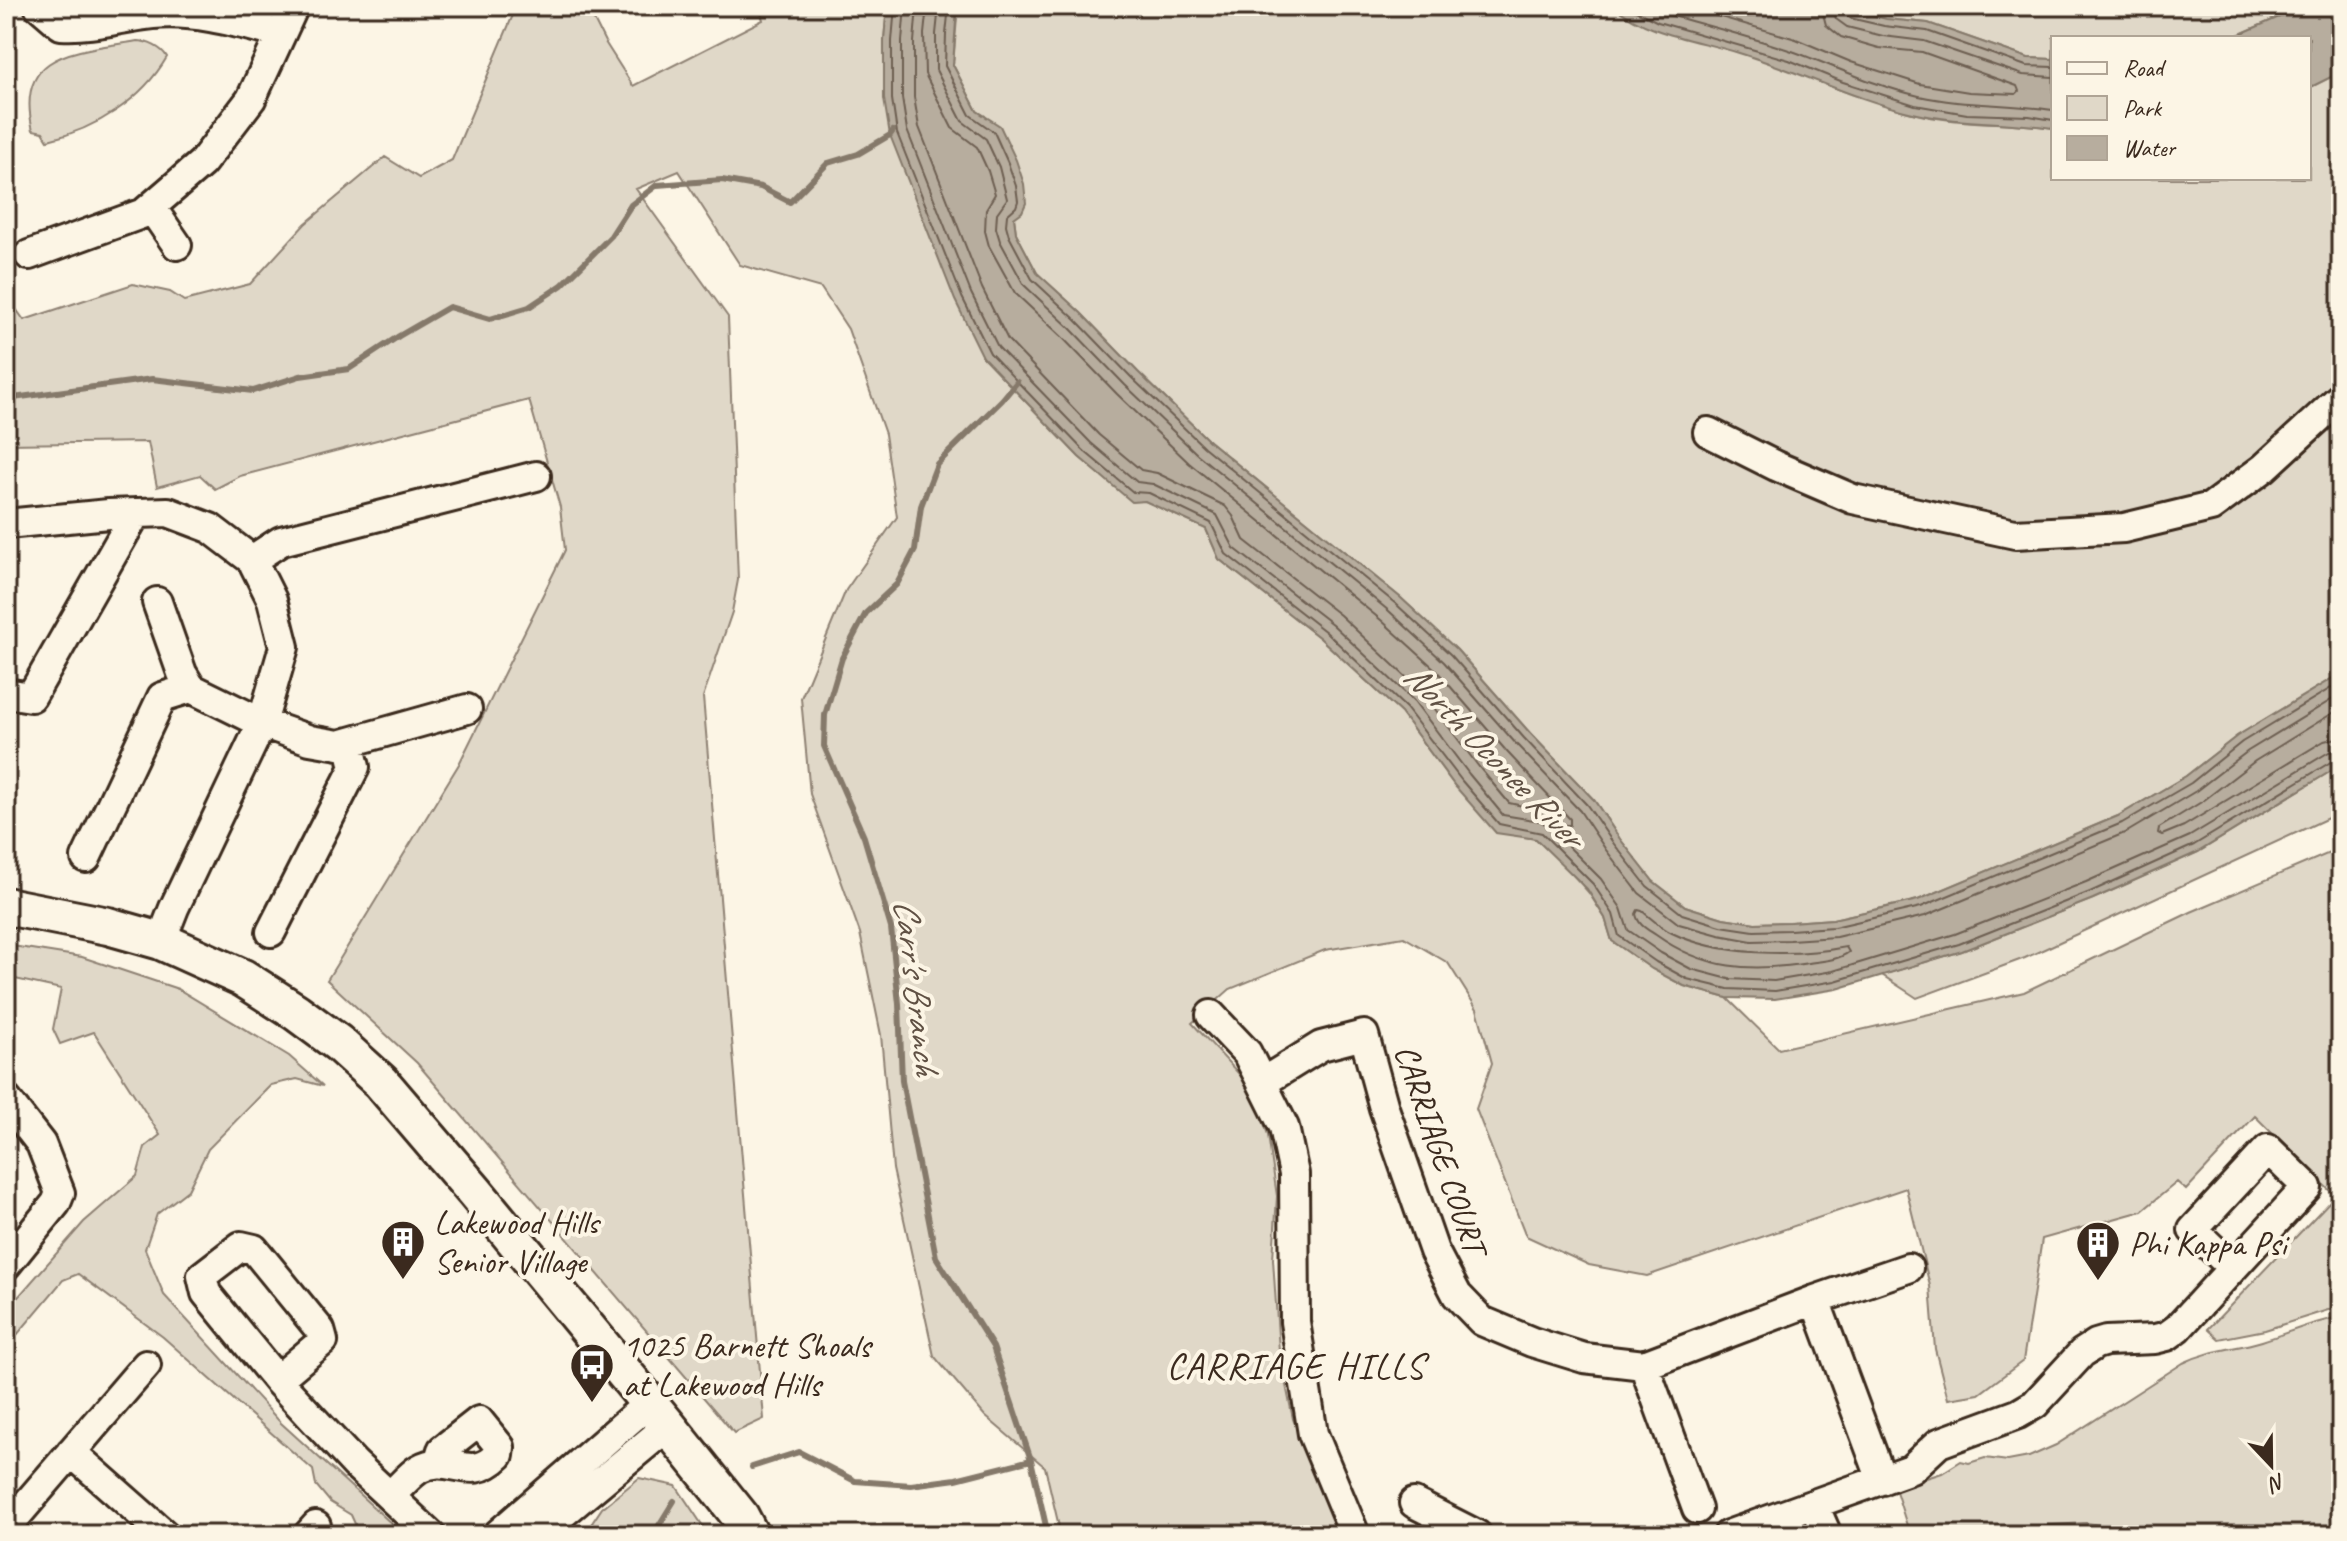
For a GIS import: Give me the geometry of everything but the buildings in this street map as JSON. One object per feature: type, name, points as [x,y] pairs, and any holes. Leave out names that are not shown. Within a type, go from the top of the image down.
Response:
[{"type":"main road","points":[[6,906],[108,926],[161,941],[243,978],[328,1035],[381,1082],[658,1415],[740,1516],[750,1535]]},
{"type":"street","points":[[39,6],[61,25],[96,24],[155,14],[209,16],[281,34]]},
{"type":"street","points":[[29,255],[144,213],[202,163],[251,99],[294,6]]},
{"type":"street","points":[[151,207],[177,245]]},
{"type":"street","points":[[1708,432],[1853,499],[2015,534],[2124,528],[2211,507],[2264,468],[2341,397]]},
{"type":"street","points":[[252,560],[281,541],[536,476]]},
{"type":"street","points":[[6,524],[168,512],[210,528],[252,560],[272,600],[284,647],[262,723],[161,941]]},
{"type":"street","points":[[6,693],[31,697],[136,513]]},
{"type":"street","points":[[157,602],[182,673],[191,688],[262,723],[310,740],[339,745],[467,709]]},
{"type":"street","points":[[86,858],[162,697],[191,688]]},
{"type":"street","points":[[271,932],[355,767],[349,742]]},
{"type":"street","points":[[1211,1015],[1247,1053],[1284,1127],[1294,1174],[1295,1322],[1313,1434],[1355,1535]]},
{"type":"street","name":"CARRIAGE COURT","points":[[1263,1082],[1321,1046],[1364,1035],[1384,1108],[1434,1251],[1457,1295],[1482,1321],[1532,1342],[1584,1358],[1644,1365],[1908,1268]]},
{"type":"street","points":[[6,1099],[41,1144],[60,1193],[56,1203],[10,1248]]},
{"type":"street","points":[[277,1380],[323,1341],[320,1330],[254,1249],[241,1246],[202,1276],[206,1293],[277,1380],[355,1464],[431,1535]]},
{"type":"street","points":[[1728,1535],[1911,1469],[1939,1443],[2018,1414],[2035,1404],[2082,1353],[2096,1344],[2167,1336],[2233,1268]]},
{"type":"street","points":[[1815,1300],[1882,1480]]},
{"type":"street","points":[[6,1528],[146,1365]]},
{"type":"street","points":[[1644,1365],[1697,1509]]},
{"type":"street","points":[[497,1535],[658,1415]]},
{"type":"street","points":[[537,1535],[658,1415]]},
{"type":"street","points":[[71,1452],[165,1535]]},
{"type":"street","points":[[390,1496],[419,1469],[438,1463]]},
{"type":"street","points":[[1414,1503],[1477,1535]]},
{"type":"street","points":[[1814,1505],[1827,1535]]},
{"type":"green space","points":[[505,6],[587,6],[633,86],[763,20],[759,6],[887,6],[884,40],[983,357],[1079,457],[1132,501],[1145,501],[1206,529],[1219,559],[1320,638],[1401,713],[1455,786],[1510,834],[1536,839],[1566,867],[1589,893],[1605,918],[1612,941],[1652,969],[1684,986],[1727,998],[1779,1049],[2024,992],[2191,912],[2341,848],[2341,1304],[2265,1330],[2219,1339],[2208,1329],[2335,1196],[2255,1116],[2186,1190],[2177,1182],[2142,1211],[2042,1239],[2023,1361],[1979,1394],[1948,1399],[1935,1349],[1930,1286],[1906,1188],[1647,1276],[1589,1265],[1526,1236],[1476,1109],[1492,1063],[1477,1009],[1448,963],[1404,937],[1325,950],[1230,989],[1192,1023],[1252,1088],[1268,1135],[1277,1196],[1273,1259],[1279,1351],[1293,1419],[1339,1535],[1061,1535],[1045,1467],[985,1416],[934,1356],[893,1169],[881,1035],[860,933],[810,794],[801,698],[846,590],[897,517],[885,434],[848,329],[821,288],[740,265],[679,171],[636,189],[728,317],[738,580],[732,612],[703,697],[764,1419],[734,1433],[417,1063],[327,980],[459,764],[565,550],[560,507],[529,400],[240,476],[215,489],[200,475],[157,487],[148,442],[6,444],[6,295],[24,320],[133,284],[170,292],[184,301],[250,284],[305,224],[385,157],[419,178],[452,160],[513,15]]},
{"type":"green space","points":[[958,6],[1614,6],[1621,12],[1896,108],[1929,117],[2051,128],[2051,180],[2311,180],[2311,87],[2341,72],[2341,673],[2237,736],[2186,776],[2118,816],[1918,900],[1833,919],[1755,923],[1723,918],[1685,906],[1653,881],[1594,800],[1457,650],[1401,598],[1209,441],[1037,273],[1016,233],[985,116],[977,111],[953,65]]},
{"type":"green space","points":[[1838,6],[2305,6],[2236,36],[2051,36],[2051,59],[2028,58],[1928,23],[1886,19]]},
{"type":"green space","points":[[137,41],[154,46],[167,57],[145,87],[131,99],[100,120],[66,135],[48,140],[43,132],[33,130],[29,104],[33,84],[42,69],[74,52]]},
{"type":"green space","points":[[2341,765],[2341,812],[2025,958],[1917,998],[1882,975],[1962,951],[2093,899],[2198,852]]},
{"type":"green space","points":[[6,945],[82,957],[178,989],[289,1056],[323,1086],[297,1079],[271,1085],[208,1149],[188,1190],[157,1214],[145,1249],[164,1295],[281,1423],[404,1535],[360,1535],[351,1515],[330,1502],[316,1485],[313,1470],[163,1337],[78,1274],[63,1280],[6,1348],[6,1311],[84,1222],[137,1176],[145,1147],[160,1135],[94,1032],[60,1044],[53,1029],[61,989],[6,977]]},
{"type":"green space","points":[[2341,1317],[2341,1535],[2178,1535],[2086,1523],[1947,1535],[1910,1535],[1895,1488],[1942,1473],[1961,1461],[1969,1463],[1985,1458],[2008,1461],[2029,1457],[2056,1445],[2183,1363]]},
{"type":"green space","points":[[639,1478],[676,1486],[709,1535],[584,1535],[602,1508]]},
{"type":"water","name":"North Oconee River","points":[[887,6],[957,6],[953,65],[977,111],[1000,126],[1016,160],[1026,203],[1022,212],[1014,218],[1016,233],[1037,273],[1209,441],[1401,598],[1457,650],[1594,800],[1653,881],[1685,906],[1723,918],[1755,923],[1833,919],[1918,900],[2118,816],[2186,776],[2237,736],[2341,673],[2341,765],[2198,852],[2093,899],[1962,951],[1837,989],[1775,999],[1727,998],[1684,986],[1652,969],[1612,941],[1605,918],[1587,889],[1536,839],[1496,833],[1455,786],[1401,713],[1320,638],[1219,559],[1206,529],[1145,501],[1132,502],[1079,457],[983,357],[955,300],[890,135],[884,99]]},
{"type":"water","points":[[1614,6],[1838,6],[1886,19],[1928,23],[2028,58],[2051,59],[2051,128],[1913,113],[1847,93],[1761,60],[1674,36],[1627,16]]},
{"type":"water","points":[[2305,6],[2341,6],[2341,72],[2311,87],[2311,36],[2236,36]]},
{"type":"waterway","points":[[6,399],[152,379],[253,391],[300,376],[349,369],[449,307],[490,319],[529,307],[562,285],[611,236],[631,205],[657,185],[722,180],[761,187],[790,202],[828,163],[858,154],[893,131]]},
{"type":"waterway","name":"Carr's Branch","points":[[1017,382],[937,464],[921,506],[915,550],[897,584],[866,613],[842,658],[825,715],[824,746],[864,837],[891,928],[899,1004],[902,1081],[936,1257],[993,1347],[1031,1460],[1048,1535]]},
{"type":"waterway","points":[[752,1467],[799,1452],[855,1481],[911,1485],[956,1479],[1031,1460]]},
{"type":"waterway","points":[[653,1535],[674,1501]]},
{"type":"place","name":"Lakewood Hills Senior Village","points":[[403,1281]]},
{"type":"place","name":"Phi Kappa Psi","points":[[2098,1282]]},
{"type":"place","name":"1025 Barnett Shoals at Lakewood Hills","points":[[592,1404]]},
{"type":"district","name":"CARRIAGE HILLS","points":[[1296,1366]]}]
